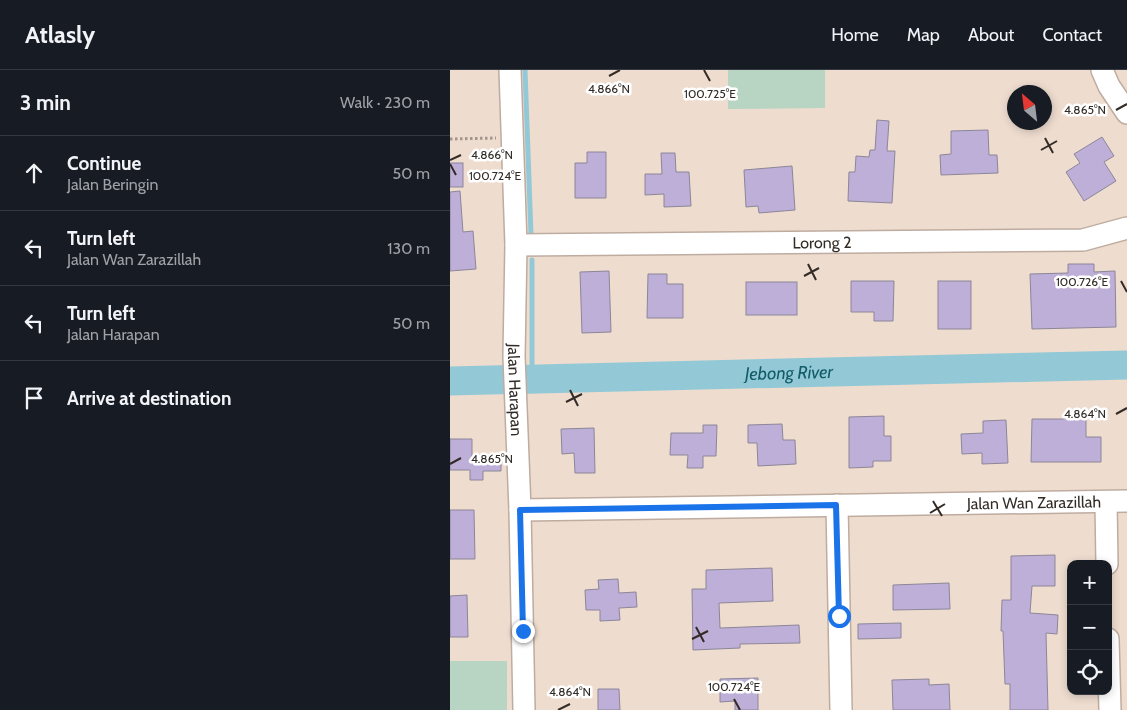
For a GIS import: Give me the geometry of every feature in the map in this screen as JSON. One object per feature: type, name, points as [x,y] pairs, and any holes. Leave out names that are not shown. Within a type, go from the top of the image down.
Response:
[{"type":"street","name":"Jalan Harapan","points":[[510,70],[516,244],[514,356],[520,510],[524,710]]},
{"type":"street","points":[[1102,70],[1109,86],[1127,113]]},
{"type":"street","name":"Lorong 2","points":[[516,244],[1083,240],[1127,228]]},
{"type":"street","name":"Jalan Wan Zarazillah","points":[[520,510],[1127,501]]},
{"type":"street","points":[[1106,502],[1107,560]]},
{"type":"street","points":[[836,505],[841,710]]},
{"type":"street","points":[[1108,650],[1110,710]]},
{"type":"path","points":[[450,139],[503,137]]},
{"type":"green space","points":[[728,70],[825,70],[825,108],[728,109]]},
{"type":"green space","points":[[450,661],[507,661],[507,710],[450,710]]},
{"type":"building","points":[[877,120],[889,121],[887,151],[895,151],[892,203],[848,201],[849,172],[855,172],[856,156],[869,157],[870,150],[875,150]]},
{"type":"building","points":[[988,130],[989,155],[997,155],[998,173],[941,175],[940,155],[951,154],[951,131]]},
{"type":"building","points":[[1102,137],[1114,156],[1104,162],[1116,181],[1084,201],[1066,172],[1080,163],[1074,154]]},
{"type":"building","points":[[587,152],[606,152],[606,198],[575,198],[575,163],[587,163]]},
{"type":"building","points":[[661,153],[675,153],[676,172],[689,172],[691,206],[664,207],[664,194],[645,195],[645,174],[662,174]]},
{"type":"building","points":[[450,163],[463,163],[463,187],[450,187]]},
{"type":"building","points":[[792,166],[795,210],[759,213],[758,206],[746,207],[744,170]]},
{"type":"building","points":[[460,191],[463,232],[473,231],[476,269],[450,271],[450,192]]},
{"type":"building","points":[[1068,264],[1094,264],[1094,272],[1115,271],[1116,327],[1032,329],[1030,274],[1068,273]]},
{"type":"building","points":[[609,271],[611,332],[582,333],[580,272]]},
{"type":"building","points":[[648,274],[667,274],[667,284],[683,284],[683,318],[647,318]]},
{"type":"building","points":[[851,281],[894,281],[893,321],[874,321],[874,312],[851,312]]},
{"type":"building","points":[[938,281],[971,281],[971,329],[938,329]]},
{"type":"building","points":[[746,282],[797,282],[797,315],[746,315]]},
{"type":"building","points":[[884,416],[884,436],[891,436],[891,461],[873,461],[873,467],[849,468],[849,417]]},
{"type":"building","points":[[1064,417],[1086,418],[1086,437],[1101,437],[1101,462],[1031,462],[1032,419],[1064,419]]},
{"type":"building","points":[[1006,420],[1008,463],[982,464],[982,453],[962,454],[961,434],[983,433],[983,421]]},
{"type":"building","points":[[782,424],[783,440],[795,440],[796,464],[758,466],[757,443],[748,443],[748,425]]},
{"type":"building","points":[[703,425],[717,425],[716,456],[703,456],[703,468],[687,468],[688,455],[670,455],[671,433],[703,433]]},
{"type":"building","points":[[594,428],[595,473],[575,473],[574,453],[562,454],[561,429]]},
{"type":"building","points":[[450,439],[472,439],[472,458],[501,460],[501,471],[483,471],[483,480],[470,480],[470,470],[450,470]]},
{"type":"building","points":[[450,510],[474,510],[475,559],[450,559]]},
{"type":"building","points":[[1055,555],[1055,586],[1032,586],[1030,613],[1058,615],[1057,634],[1046,633],[1048,710],[1010,710],[1010,684],[1005,684],[1003,631],[1001,631],[1002,600],[1011,600],[1011,556]]},
{"type":"building","points":[[772,568],[773,601],[719,603],[720,628],[799,625],[800,643],[740,644],[740,648],[693,650],[692,589],[706,589],[706,570]]},
{"type":"building","points":[[618,579],[619,593],[636,592],[637,607],[619,608],[620,620],[600,621],[600,610],[586,610],[585,590],[599,589],[598,580]]},
{"type":"building","points":[[949,583],[950,609],[893,610],[893,585]]},
{"type":"building","points":[[467,595],[468,637],[450,637],[450,596]]},
{"type":"building","points":[[901,623],[901,638],[858,639],[858,624]]},
{"type":"building","points":[[758,678],[758,710],[735,710],[735,701],[720,702],[720,679]]},
{"type":"building","points":[[929,679],[929,685],[949,684],[950,710],[893,710],[892,680]]},
{"type":"building","points":[[598,689],[619,689],[620,710],[598,710]]},
{"type":"waterway","points":[[525,70],[531,235]]},
{"type":"waterway","points":[[532,260],[532,379]]},
{"type":"waterway","name":"Jebong River","points":[[450,381],[1127,365]]},
{"type":"route","points":[[523,631],[520,510],[836,505],[839,616]]}]
